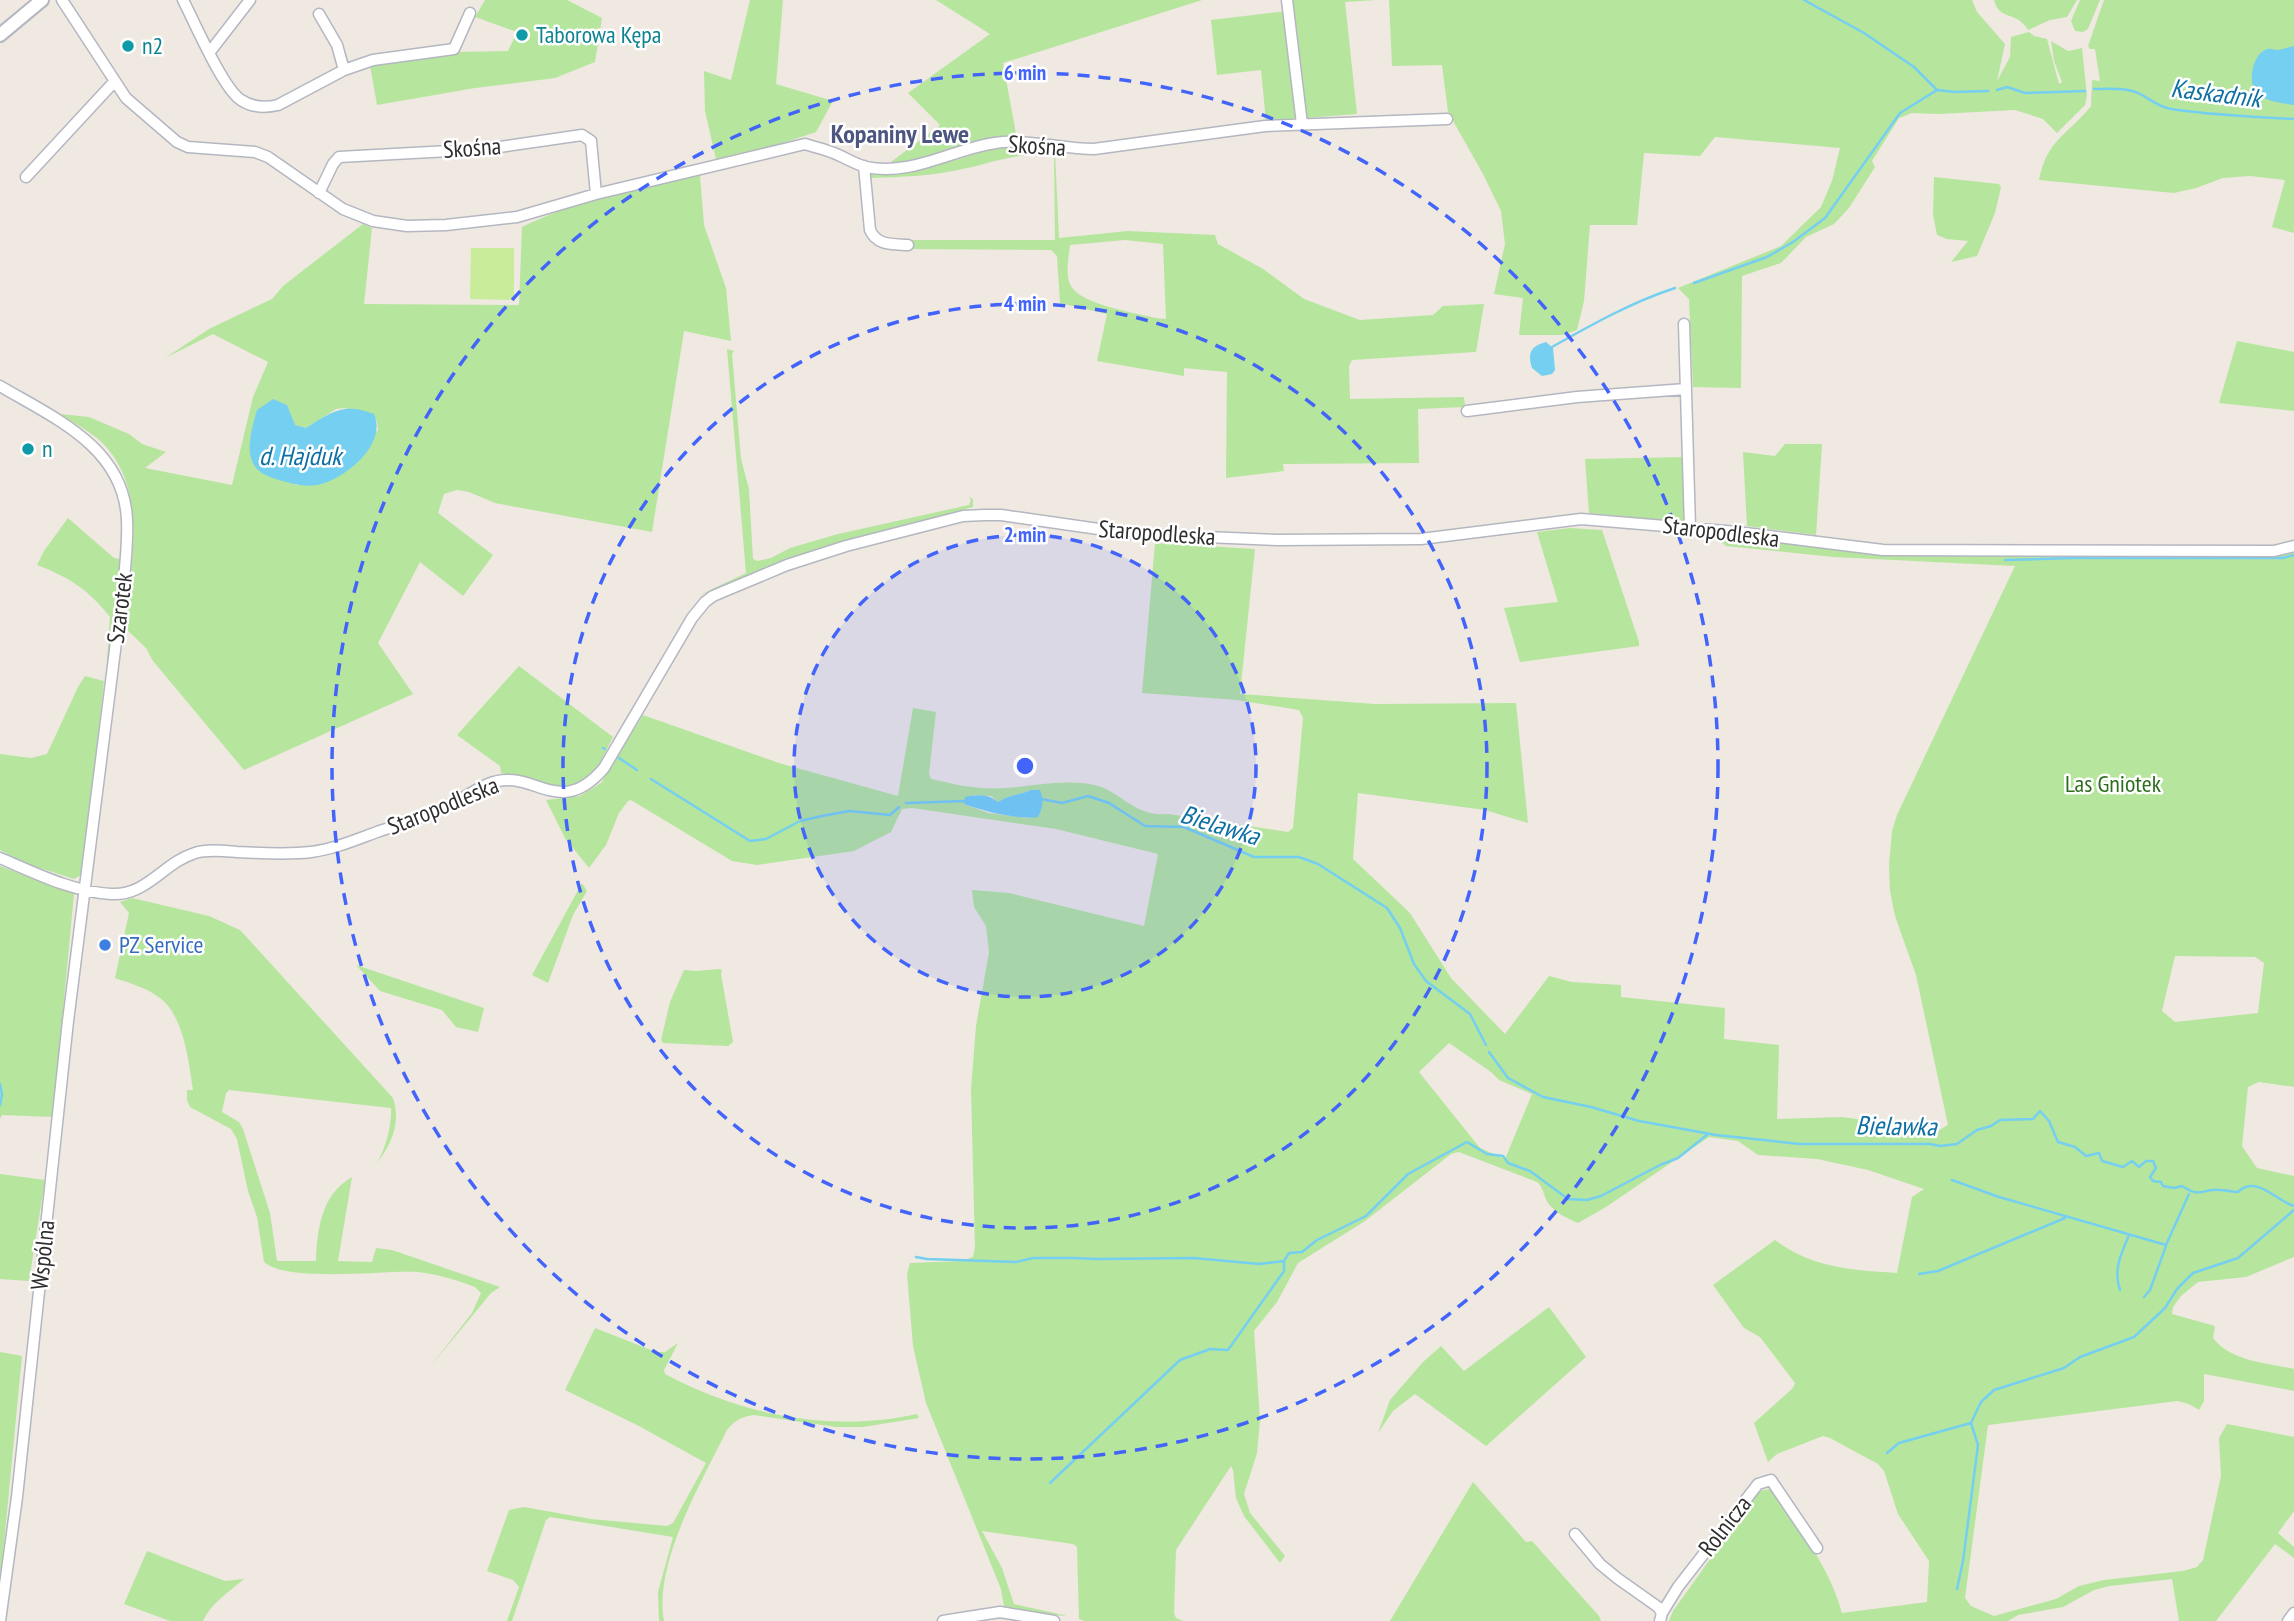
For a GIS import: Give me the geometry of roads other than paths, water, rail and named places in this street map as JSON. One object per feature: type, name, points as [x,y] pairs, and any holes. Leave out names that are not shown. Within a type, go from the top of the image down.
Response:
[{"type":"street","points":[[0,35],[42,0]]},
{"type":"street","name":"Skośna","points":[[62,0],[126,98],[177,142],[188,147],[255,152],[280,163],[343,209],[373,221],[407,226],[446,225],[517,217],[596,194],[805,144],[864,166],[898,168],[1000,143],[1019,142],[1073,149],[1106,148],[1265,125],[1447,119]]},
{"type":"street","points":[[183,0],[209,53],[238,99],[250,105],[266,107],[278,105],[344,70],[373,60],[454,49],[470,13]]},
{"type":"street","points":[[209,53],[250,0]]},
{"type":"street","points":[[1287,0],[1302,124]]},
{"type":"street","points":[[319,14],[337,46],[344,70]]},
{"type":"street","points":[[26,177],[114,82]]},
{"type":"street","name":"Skośna","points":[[319,193],[332,164],[339,157],[486,149],[582,135],[592,141],[596,194]]},
{"type":"street","points":[[864,166],[872,236],[879,242],[908,245]]},
{"type":"street","points":[[1684,324],[1690,527]]},
{"type":"street","name":"Szarotek","points":[[0,386],[70,427],[99,451],[109,464],[121,489],[127,518],[124,579],[85,890]]},
{"type":"street","points":[[1467,411],[1577,397],[1686,389]]},
{"type":"street","name":"Staropodleska","points":[[0,858],[85,890],[112,894],[135,891],[150,883],[180,859],[206,850],[283,853],[327,849],[445,807],[486,784],[499,780],[513,780],[554,793],[583,788],[593,782],[604,768],[692,618],[713,596],[787,565],[846,545],[962,516],[1000,515],[1133,534],[1278,540],[1421,539],[1581,519],[1690,527],[1883,550],[2274,551],[2294,546]]},
{"type":"street","name":"Wspólna","points":[[0,1621],[11,1552],[65,1046],[85,890]]},
{"type":"street","name":"Rolnicza","points":[[1661,1617],[1674,1593],[1758,1484],[1765,1480],[1771,1480],[1818,1548]]},
{"type":"street","name":"Rolnicza","points":[[1576,1534],[1600,1564],[1658,1607],[1661,1617]]},
{"type":"street","points":[[943,1621],[1000,1612],[1054,1621]]},
{"type":"street","points":[[2288,1621],[2294,1613]]},
{"type":"water","points":[[2294,46],[2294,105],[2274,102],[2260,96],[2252,83],[2253,69],[2258,57],[2267,49],[2278,50]]},
{"type":"water","points":[[1546,342],[1553,348],[1555,370],[1552,374],[1542,376],[1532,368],[1530,354],[1534,348]]},
{"type":"water","name":"d. Hajduk","points":[[273,399],[287,405],[295,425],[306,428],[338,410],[363,410],[374,414],[377,425],[375,436],[363,457],[343,474],[322,484],[300,485],[270,477],[255,467],[250,447],[257,410]]},
{"type":"water","points":[[1031,790],[1040,790],[1042,804],[1038,817],[1011,816],[964,804],[965,797],[969,796],[987,796],[998,802]]},
{"type":"waterway","name":"Kaskadnik","points":[[1804,0],[1864,33],[1914,67],[1937,90],[1988,91]]},
{"type":"waterway","name":"Kaskadnik","points":[[1997,90],[2007,87],[2025,93],[2085,91]]},
{"type":"waterway","name":"Kaskadnik","points":[[2094,89],[2131,91],[2171,109],[2294,119]]},
{"type":"waterway","points":[[1694,283],[1767,257],[1825,218],[1900,113],[1937,90]]},
{"type":"waterway","points":[[1552,347],[1627,307],[1675,288]]},
{"type":"waterway","points":[[2005,560],[2283,558],[2294,555]]},
{"type":"waterway","name":"Bielawka","points":[[619,758],[637,770]]},
{"type":"waterway","name":"Bielawka","points":[[651,779],[750,841],[766,839],[800,821],[849,811],[890,815],[899,807]]},
{"type":"waterway","name":"Bielawka","points":[[1041,799],[1062,803],[1088,796],[1109,803],[1145,826],[1184,827],[1254,857],[1299,857],[1318,864],[1387,908],[1400,928],[1414,964],[1426,981],[1470,1014],[1486,1045]]},
{"type":"waterway","name":"Bielawka","points":[[906,803],[965,801]]},
{"type":"waterway","name":"Bielawka","points":[[1489,1052],[1508,1078],[1543,1097],[1639,1121],[1716,1135],[1800,1144],[1957,1144],[1977,1130],[2000,1120],[2033,1119],[2040,1111],[2049,1121],[2058,1142],[2075,1147],[2086,1156],[2099,1153],[2102,1161],[2123,1167],[2132,1161],[2139,1167],[2146,1161],[2153,1161],[2156,1168],[2150,1177],[2153,1181],[2161,1182],[2163,1186],[2182,1186],[2194,1192],[2238,1192],[2245,1187],[2259,1187],[2294,1206]]},
{"type":"waterway","points":[[0,1084],[0,1105]]},
{"type":"waterway","points":[[916,1257],[1016,1262],[1033,1258],[1194,1258],[1259,1264],[1284,1261],[1289,1253],[1302,1252],[1317,1240],[1366,1216],[1408,1174],[1467,1142],[1487,1154],[1503,1156],[1508,1163],[1530,1171],[1568,1199],[1587,1200],[1601,1196],[1678,1158],[1708,1134]]},
{"type":"waterway","points":[[1952,1180],[1999,1197],[2166,1245],[2189,1194]]},
{"type":"waterway","points":[[1957,1589],[1978,1445],[1971,1423],[1981,1402],[1994,1390],[2064,1368],[2080,1357],[2134,1337],[2165,1308],[2177,1289],[2193,1273],[2238,1258],[2294,1210]]},
{"type":"waterway","points":[[1919,1274],[1938,1271],[2065,1218]]},
{"type":"waterway","points":[[2120,1290],[2118,1269],[2129,1235]]},
{"type":"waterway","points":[[2144,1297],[2150,1290],[2166,1246]]},
{"type":"waterway","points":[[1050,1483],[1180,1360],[1210,1349],[1228,1350],[1284,1271],[1284,1261]]},
{"type":"waterway","points":[[1887,1453],[1899,1443],[1971,1423]]},
{"type":"place","name":"Taborowa Kępa","points":[[522,35]]},
{"type":"place","name":"n2","points":[[128,46]]},
{"type":"place","name":"n","points":[[28,449]]},
{"type":"place","name":"PZ Service","points":[[105,945]]},
{"type":"district","name":"Kopaniny Lewe","points":[[900,134]]},
{"type":"park label","name":"Las Gniotek","points":[[2113,784]]}]
